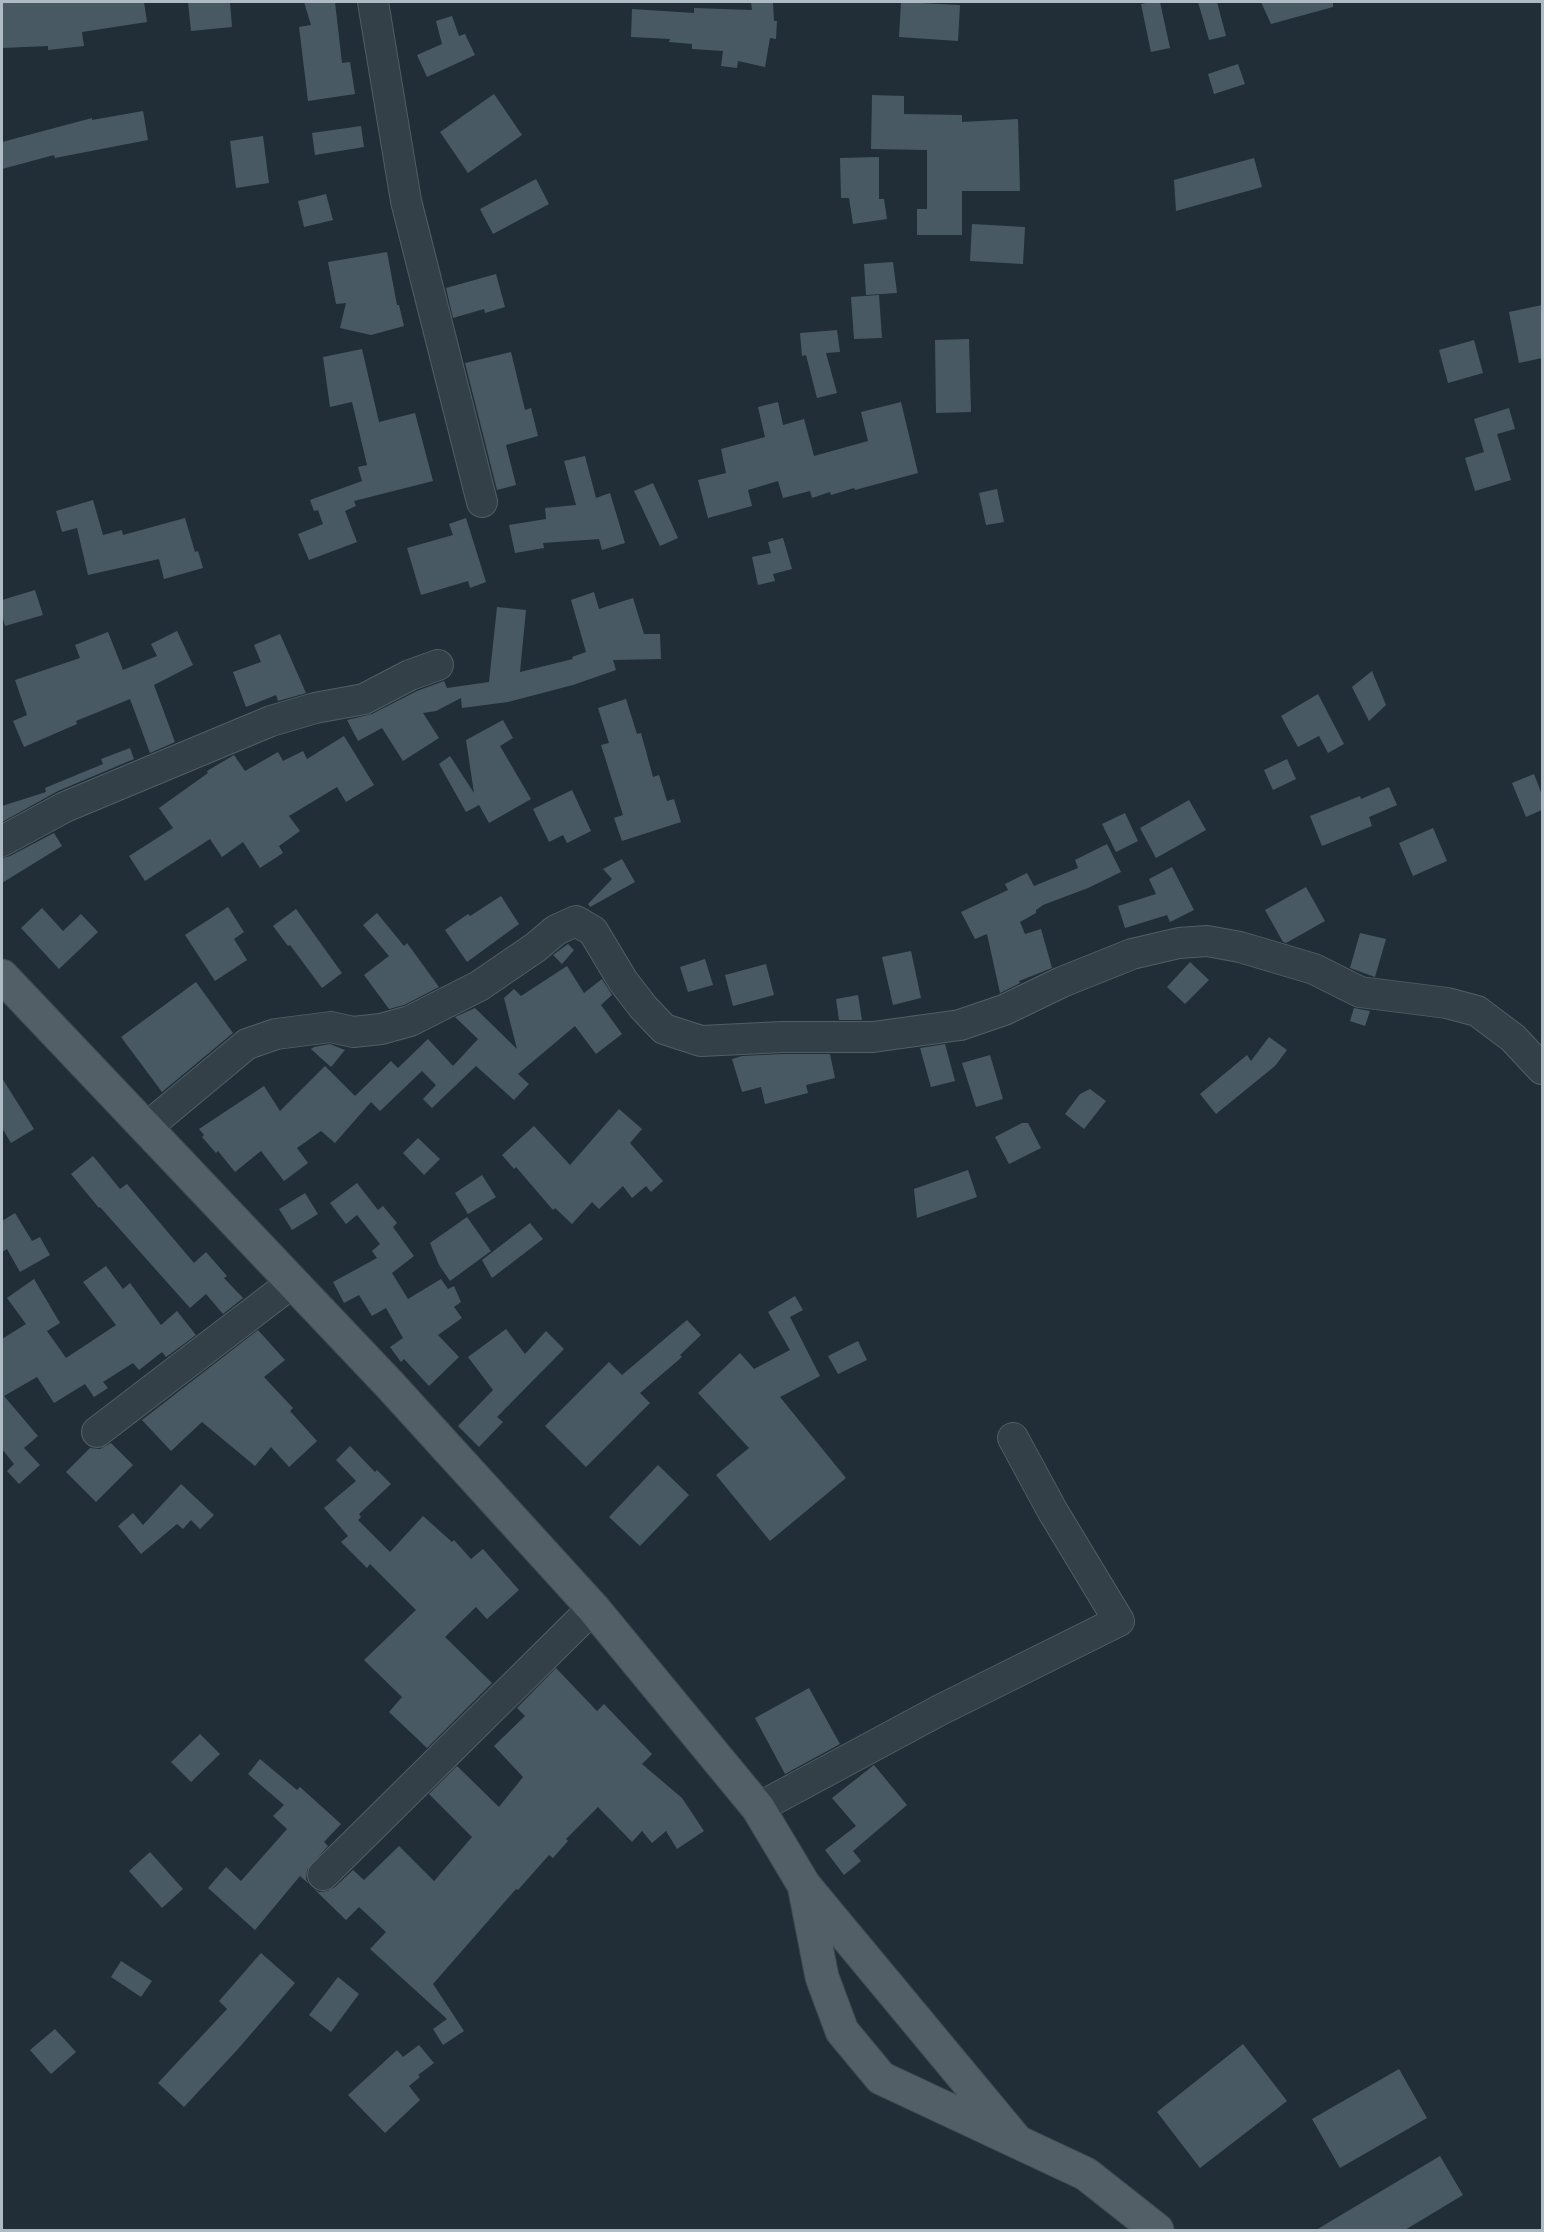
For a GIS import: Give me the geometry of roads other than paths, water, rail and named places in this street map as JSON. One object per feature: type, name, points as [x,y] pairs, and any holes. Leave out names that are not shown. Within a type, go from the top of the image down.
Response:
[{"type":"main road","points":[[2,976],[390,1384],[593,1608],[758,1808],[804,1885],[1015,2139]]},
{"type":"main road","points":[[804,1885],[822,1977],[842,2031],[880,2078],[1086,2174],[1157,2230]]},
{"type":"street","points":[[373,2],[406,201],[482,502]]},
{"type":"street","points":[[2,841],[65,807],[271,721],[315,708],[364,699],[410,675],[438,665]]},
{"type":"street","points":[[146,1128],[247,1044],[276,1034],[331,1027],[353,1032],[381,1029],[410,1021],[478,986],[556,930],[576,921],[592,931],[623,981],[664,1029],[701,1041],[782,1037],[873,1037],[960,1025],[1004,1010],[1062,982],[1131,954],[1179,943],[1208,941],[1240,947],[1314,969],[1360,992],[1447,1003],[1477,1011],[1513,1038],[1542,1069]]},
{"type":"street","points":[[97,1432],[293,1282]]},
{"type":"street","points":[[758,1808],[940,1710],[1119,1620],[1052,1510],[1012,1438]]},
{"type":"street","points":[[323,1875],[593,1608]]}]
